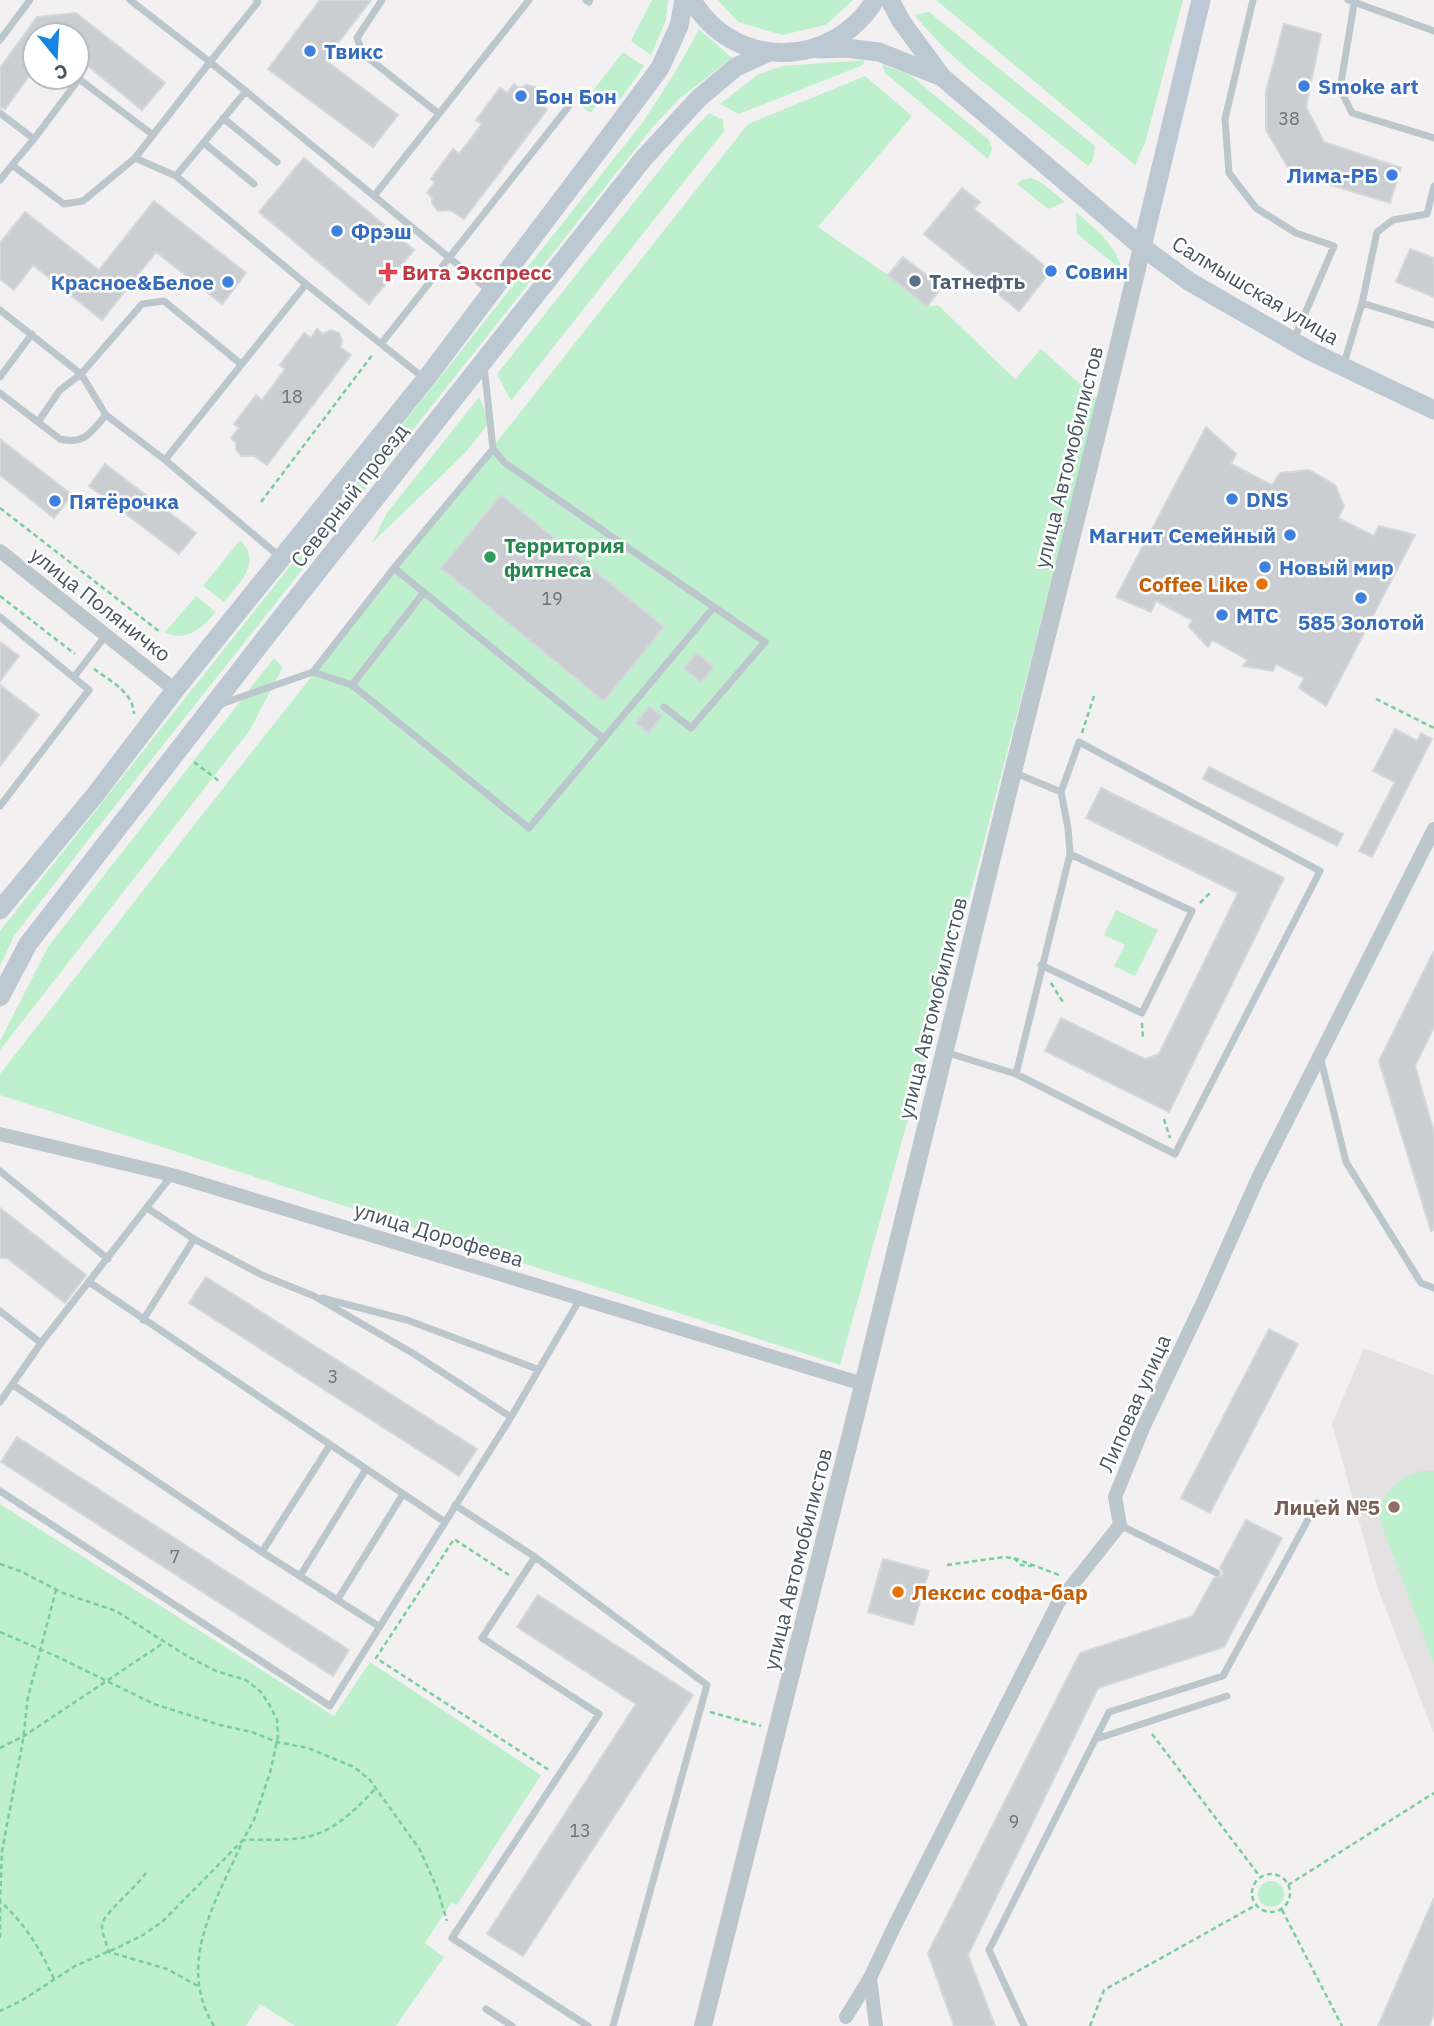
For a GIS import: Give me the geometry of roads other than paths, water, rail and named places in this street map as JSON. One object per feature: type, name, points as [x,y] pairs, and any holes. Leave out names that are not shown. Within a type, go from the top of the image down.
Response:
[{"type":"main road","name":"Северный проезд","points":[[0,909],[95,795],[175,690],[492,293],[660,68],[679,26],[684,0]]},
{"type":"main road","points":[[692,0],[700,13],[719,32],[741,45],[767,53],[846,48],[878,52],[942,77]]},
{"type":"main road","points":[[815,49],[849,32],[875,0]]},
{"type":"main road","points":[[890,0],[901,21],[942,77]]},
{"type":"main road","name":"улица Автомобилистов","points":[[1142,247],[1201,0]]},
{"type":"main road","name":"Северный проезд","points":[[0,997],[28,944],[211,707],[643,159],[699,98],[736,67],[767,53]]},
{"type":"main road","name":"Салмышская улица","points":[[942,77],[1142,247],[1190,282],[1293,341],[1434,410]]},
{"type":"street","name":"улица Автомобилистов","points":[[703,2026],[1107,399],[1142,247]]},
{"type":"street","name":"улица Поляничко","points":[[0,551],[175,690]]},
{"type":"street","name":"Липовая улица","points":[[1120,1525],[1115,1497],[1143,1428],[1258,1178],[1434,829]]},
{"type":"street","name":"улица Дорофеева","points":[[0,1133],[172,1175],[863,1384]]},
{"type":"street","points":[[846,2017],[870,1978],[1058,1603],[1120,1525]]},
{"type":"street","points":[[870,1978],[876,2026]]},
{"type":"lane","points":[[0,40],[30,0]]},
{"type":"lane","points":[[130,0],[246,91],[492,293]]},
{"type":"lane","points":[[12,165],[64,204],[83,201],[135,158],[257,0]]},
{"type":"lane","points":[[382,0],[357,38],[363,54],[438,113]]},
{"type":"lane","points":[[374,196],[528,0]]},
{"type":"lane","points":[[1253,0],[1225,120],[1229,173],[1256,208],[1296,233],[1334,246],[1293,341]]},
{"type":"lane","points":[[1434,30],[1351,2],[1340,89],[1352,113],[1434,138]]},
{"type":"lane","points":[[0,180],[79,79],[153,135]]},
{"type":"lane","points":[[176,176],[246,91]]},
{"type":"lane","points":[[381,344],[569,106]]},
{"type":"lane","points":[[0,113],[34,139]]},
{"type":"lane","points":[[223,118],[277,162]]},
{"type":"lane","points":[[204,143],[254,184]]},
{"type":"lane","points":[[135,158],[176,176],[425,380]]},
{"type":"lane","points":[[1343,367],[1362,303],[1377,232],[1394,220],[1430,215],[1434,186]]},
{"type":"lane","points":[[165,460],[306,284]]},
{"type":"lane","points":[[38,422],[60,390],[81,374],[142,304],[163,301],[241,364]]},
{"type":"lane","points":[[1362,303],[1434,324]]},
{"type":"lane","points":[[0,310],[81,374],[106,415],[165,460],[282,558]]},
{"type":"lane","points":[[0,377],[32,334]]},
{"type":"lane","points":[[484,361],[494,449],[505,463],[765,642],[691,728],[664,707]]},
{"type":"lane","points":[[0,393],[60,439],[72,442],[86,437],[106,415]]},
{"type":"lane","points":[[211,707],[313,672],[394,568],[494,449]]},
{"type":"lane","points":[[394,568],[604,739]]},
{"type":"lane","points":[[352,685],[425,592]]},
{"type":"lane","points":[[313,672],[352,685],[529,828],[714,607]]},
{"type":"lane","points":[[0,617],[89,690],[0,806]]},
{"type":"lane","points":[[74,677],[106,635]]},
{"type":"lane","points":[[944,1052],[1016,1074],[1175,1154],[1320,871],[1079,742],[1061,792],[1070,854],[1016,1074]]},
{"type":"lane","points":[[1013,772],[1061,792]]},
{"type":"lane","points":[[1041,965],[1142,1013],[1192,911],[1070,854]]},
{"type":"lane","points":[[1320,1057],[1346,1162],[1421,1283],[1434,1288]]},
{"type":"lane","points":[[0,1171],[108,1259]]},
{"type":"lane","points":[[0,1402],[41,1343],[172,1175]]},
{"type":"lane","points":[[148,1208],[194,1239],[262,1275],[314,1296],[407,1320],[537,1369]]},
{"type":"lane","points":[[143,1320],[194,1239]]},
{"type":"lane","points":[[89,1283],[444,1522]]},
{"type":"lane","points":[[314,1296],[414,1354],[510,1417]]},
{"type":"lane","points":[[0,1491],[330,1706],[510,1417],[580,1299]]},
{"type":"lane","points":[[0,1311],[41,1343]]},
{"type":"lane","points":[[13,1385],[262,1552],[380,1627]]},
{"type":"lane","points":[[262,1552],[330,1445]]},
{"type":"lane","points":[[300,1576],[366,1469]]},
{"type":"lane","points":[[338,1599],[403,1494]]},
{"type":"lane","points":[[1024,2026],[989,1950],[1108,1712],[1223,1676],[1317,1503]]},
{"type":"lane","points":[[455,1505],[535,1558],[707,1685],[613,2026]]},
{"type":"lane","points":[[1120,1525],[1217,1573]]},
{"type":"lane","points":[[535,1558],[482,1638],[599,1714],[452,1938],[588,2026]]},
{"type":"lane","points":[[1254,1592],[1264,1597]]},
{"type":"lane","points":[[1096,1739],[1227,1696]]},
{"type":"lane","points":[[486,2008],[512,2026]]},
{"type":"place","name":"Твикс","points":[[310,51]]},
{"type":"place","name":"Smoke art","points":[[1304,86]]},
{"type":"place","name":"Бон Бон","points":[[521,96]]},
{"type":"place","name":"Лима-РБ","points":[[1392,175]]},
{"type":"place","name":"Фрэш","points":[[337,231]]},
{"type":"place","name":"Совин","points":[[1051,271]]},
{"type":"place","name":"Вита Экспресс","points":[[388,272]]},
{"type":"place","name":"Татнефть","points":[[915,281]]},
{"type":"place","name":"Красное&Белое","points":[[228,282]]},
{"type":"place","name":"DNS","points":[[1232,499]]},
{"type":"place","name":"Пятёрочка","points":[[55,501]]},
{"type":"place","name":"Магнит Семейный","points":[[1290,535]]},
{"type":"place","name":"Территория фитнеса","points":[[490,557]]},
{"type":"place","name":"Новый мир","points":[[1265,567]]},
{"type":"place","name":"Coffee Like","points":[[1262,584]]},
{"type":"place","name":"585 Золотой","points":[[1361,598]]},
{"type":"place","name":"МТС","points":[[1222,615]]},
{"type":"place","name":"Лицей №5","points":[[1394,1507]]},
{"type":"place","name":"Лексис софа-бар","points":[[898,1592]]}]
